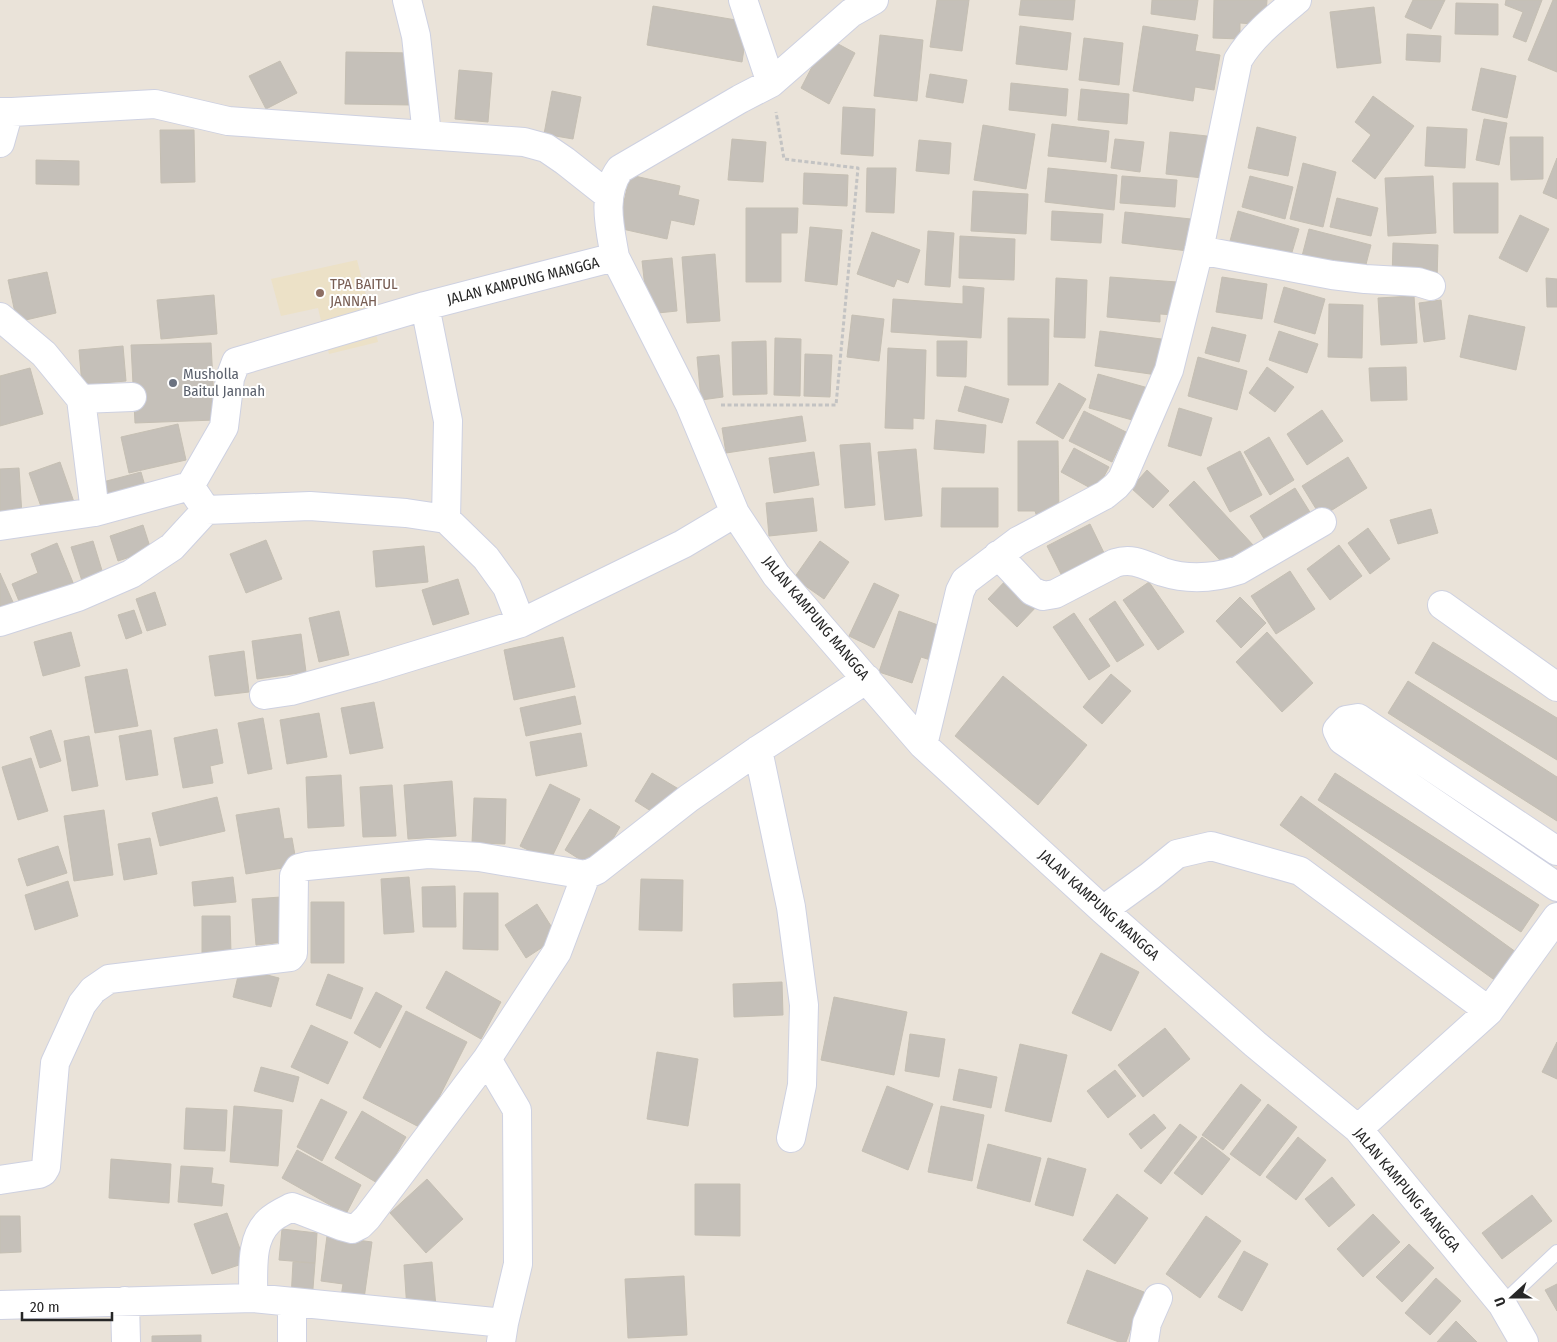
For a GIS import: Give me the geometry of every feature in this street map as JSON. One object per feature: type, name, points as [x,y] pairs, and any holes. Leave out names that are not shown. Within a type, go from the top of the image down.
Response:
[{"type":"street","points":[[407,0],[416,36],[427,135]]},
{"type":"street","points":[[743,0],[771,83]]},
{"type":"street","points":[[615,258],[609,221],[608,195],[620,169],[771,83],[851,14],[874,0]]},
{"type":"street","points":[[923,745],[960,591],[965,581],[1018,541],[1105,495],[1122,479],[1169,370],[1199,250],[1238,60],[1246,47],[1272,19],[1297,0]]},
{"type":"street","points":[[0,143],[7,118],[6,112],[155,104],[228,121],[524,142],[546,148],[608,195]]},
{"type":"street","points":[[1199,250],[1332,275],[1418,282],[1431,286]]},
{"type":"street","name":"JALAN KAMPUNG MANGGA","points":[[190,486],[224,427],[230,378],[236,362],[425,306],[615,258],[690,405],[735,513],[776,575],[923,745],[1103,910],[1256,1044],[1358,1129],[1502,1304],[1524,1342]]},
{"type":"street","points":[[425,306],[448,421],[446,519]]},
{"type":"street","points":[[0,317],[44,354],[81,399],[95,512]]},
{"type":"street","points":[[81,399],[132,397]]},
{"type":"street","points":[[0,526],[95,512],[190,486],[206,510]]},
{"type":"street","points":[[0,622],[78,596],[131,574],[172,547],[206,510],[310,506],[406,513],[446,519],[486,558],[507,587],[521,623]]},
{"type":"street","points":[[264,695],[290,691],[374,668],[521,623],[683,544],[735,513]]},
{"type":"street","points":[[998,555],[1032,591],[1043,596],[1055,594],[1115,563],[1125,560],[1152,566],[1163,572],[1191,578],[1225,575],[1239,570],[1322,522]]},
{"type":"street","points":[[1442,606],[1557,687]]},
{"type":"street","points":[[0,1180],[39,1174],[46,1167],[55,1063],[82,1004],[93,990],[109,979],[290,957],[293,953],[294,876],[299,868],[428,854],[479,857],[586,875],[597,870],[689,798],[758,750],[867,679]]},
{"type":"street","points":[[1557,852],[1358,718],[1346,720],[1337,730],[1342,740],[1557,887]]},
{"type":"street","points":[[758,750],[791,907],[804,1005],[802,1086],[791,1138]]},
{"type":"street","points":[[1103,910],[1177,854],[1211,846],[1300,871],[1488,1011]]},
{"type":"street","points":[[253,1298],[255,1244],[261,1230],[269,1220],[292,1206],[352,1229],[360,1225],[367,1218],[487,1059],[558,952],[586,875]]},
{"type":"street","points":[[1358,1129],[1488,1011],[1557,917]]},
{"type":"street","points":[[0,1304],[253,1298],[502,1332],[518,1264],[517,1110],[487,1059]]},
{"type":"street","points":[[1144,1342],[1147,1322],[1158,1298]]},
{"type":"street","points":[[126,1301],[126,1342]]},
{"type":"street","points":[[292,1302],[292,1342]]},
{"type":"lane","points":[[1502,1304],[1557,1252]]},
{"type":"path","points":[[690,405],[836,405],[858,168],[784,159],[771,83]]},
{"type":"shaded area","name":"TPA BAITUL JANNAH","points":[[357,260],[378,342],[329,354],[318,308],[281,316],[271,279]]},
{"type":"building","points":[[937,0],[969,0],[962,51],[930,47]]},
{"type":"building","points":[[1021,0],[1075,0],[1073,20],[1019,15]]},
{"type":"building","points":[[1152,0],[1198,0],[1195,20],[1151,14]]},
{"type":"building","points":[[1214,0],[1267,0],[1265,25],[1240,23],[1240,39],[1213,38]]},
{"type":"building","points":[[1413,0],[1445,0],[1431,29],[1405,17]]},
{"type":"building","points":[[1506,0],[1542,0],[1526,42],[1513,37],[1523,12],[1505,5]]},
{"type":"building","points":[[1553,0],[1557,0],[1557,72],[1528,60]]},
{"type":"building","points":[[1456,3],[1498,4],[1498,35],[1455,34]]},
{"type":"building","points":[[653,6],[748,22],[742,62],[647,45]]},
{"type":"building","points":[[1374,7],[1381,63],[1337,68],[1330,12]]},
{"type":"building","points":[[1020,26],[1071,33],[1067,70],[1016,64]]},
{"type":"building","points":[[1143,26],[1198,35],[1195,51],[1220,55],[1214,90],[1195,87],[1193,101],[1133,91]]},
{"type":"building","points":[[1407,34],[1441,36],[1440,62],[1406,60]]},
{"type":"building","points":[[880,35],[923,40],[917,101],[874,96]]},
{"type":"building","points":[[827,38],[855,53],[829,104],[801,88]]},
{"type":"building","points":[[1084,38],[1123,43],[1119,85],[1079,80]]},
{"type":"building","points":[[346,52],[413,53],[412,105],[345,104]]},
{"type":"building","points":[[280,61],[297,93],[266,109],[249,76]]},
{"type":"building","points":[[1481,68],[1516,76],[1507,118],[1472,110]]},
{"type":"building","points":[[459,70],[492,73],[488,122],[455,119]]},
{"type":"building","points":[[930,74],[967,80],[963,103],[926,97]]},
{"type":"building","points":[[1011,83],[1068,89],[1066,116],[1009,110]]},
{"type":"building","points":[[1081,89],[1129,94],[1127,124],[1078,120]]},
{"type":"building","points":[[552,91],[581,97],[573,139],[544,134]]},
{"type":"building","points":[[1373,96],[1414,126],[1375,179],[1352,161],[1371,135],[1355,122]]},
{"type":"building","points":[[843,107],[875,109],[873,156],[841,154]]},
{"type":"building","points":[[1484,119],[1507,123],[1499,165],[1476,160]]},
{"type":"building","points":[[1052,124],[1109,131],[1106,162],[1048,156]]},
{"type":"building","points":[[983,125],[1035,134],[1026,189],[974,180]]},
{"type":"building","points":[[1257,127],[1296,137],[1288,176],[1248,168]]},
{"type":"building","points":[[1427,127],[1467,129],[1465,168],[1425,166]]},
{"type":"building","points":[[160,130],[194,130],[195,182],[161,183]]},
{"type":"building","points":[[1170,132],[1207,136],[1203,178],[1166,174]]},
{"type":"building","points":[[1510,137],[1543,137],[1543,179],[1511,180]]},
{"type":"building","points":[[732,139],[766,142],[763,182],[728,180]]},
{"type":"building","points":[[1115,139],[1144,142],[1140,172],[1111,168]]},
{"type":"building","points":[[919,140],[951,143],[949,174],[916,171]]},
{"type":"building","points":[[1557,158],[1557,199],[1543,193]]},
{"type":"building","points":[[36,160],[79,161],[79,185],[36,184]]},
{"type":"building","points":[[1303,163],[1336,172],[1323,227],[1290,219]]},
{"type":"building","points":[[867,168],[896,168],[894,213],[866,212]]},
{"type":"building","points":[[1048,168],[1117,175],[1114,210],[1045,202]]},
{"type":"building","points":[[804,173],[848,175],[847,206],[803,204]]},
{"type":"building","points":[[630,175],[680,186],[678,195],[699,200],[694,225],[671,220],[667,239],[618,228]]},
{"type":"building","points":[[1122,176],[1177,180],[1175,207],[1120,203]]},
{"type":"building","points":[[1250,176],[1293,187],[1285,219],[1242,207]]},
{"type":"building","points":[[1433,176],[1436,233],[1388,236],[1385,178]]},
{"type":"building","points":[[1453,183],[1498,183],[1498,233],[1454,233]]},
{"type":"building","points":[[973,191],[1028,194],[1026,234],[971,231]]},
{"type":"building","points":[[1337,198],[1378,208],[1371,236],[1330,227]]},
{"type":"building","points":[[746,208],[798,208],[797,233],[781,233],[781,282],[746,282]]},
{"type":"building","points":[[1052,211],[1103,214],[1101,243],[1051,240]]},
{"type":"building","points":[[1238,211],[1299,229],[1290,259],[1230,241]]},
{"type":"building","points":[[1125,212],[1191,219],[1188,251],[1122,243]]},
{"type":"building","points":[[1520,215],[1549,229],[1527,272],[1499,258]]},
{"type":"building","points":[[810,227],[842,230],[837,285],[805,281]]},
{"type":"building","points":[[1309,229],[1371,245],[1363,276],[1301,260]]},
{"type":"building","points":[[928,231],[954,233],[950,287],[925,285]]},
{"type":"building","points":[[872,232],[920,250],[908,283],[897,279],[894,287],[857,274]]},
{"type":"building","points":[[960,236],[1015,239],[1014,280],[959,278]]},
{"type":"building","points":[[1393,243],[1438,245],[1437,281],[1392,279]]},
{"type":"building","points":[[715,254],[720,321],[687,323],[682,257]]},
{"type":"building","points":[[672,258],[677,311],[648,314],[642,261]]},
{"type":"building","points":[[47,272],[56,313],[17,322],[8,280]]},
{"type":"building","points":[[1110,277],[1177,282],[1175,315],[1160,314],[1160,322],[1107,317]]},
{"type":"building","points":[[1222,277],[1267,284],[1262,319],[1216,312]]},
{"type":"building","points":[[1056,278],[1087,280],[1085,338],[1054,337]]},
{"type":"building","points":[[1546,278],[1557,279],[1557,307],[1547,307]]},
{"type":"building","points":[[963,286],[984,288],[981,338],[891,332],[893,299],[963,304]]},
{"type":"building","points":[[1284,287],[1325,299],[1315,334],[1274,322]]},
{"type":"building","points":[[214,295],[217,334],[161,339],[157,300]]},
{"type":"building","points":[[1414,296],[1417,343],[1381,345],[1378,298]]},
{"type":"building","points":[[1441,300],[1445,339],[1424,342],[1419,303]]},
{"type":"building","points":[[1329,304],[1363,305],[1362,358],[1328,357]]},
{"type":"building","points":[[852,315],[884,319],[879,361],[847,357]]},
{"type":"building","points":[[1469,315],[1525,327],[1516,370],[1460,357]]},
{"type":"building","points":[[1008,318],[1049,319],[1048,385],[1008,385]]},
{"type":"building","points":[[1212,327],[1246,335],[1239,362],[1205,353]]},
{"type":"building","points":[[1100,331],[1169,340],[1164,376],[1095,366]]},
{"type":"building","points":[[1279,331],[1318,344],[1307,373],[1269,360]]},
{"type":"building","points":[[775,338],[801,339],[800,396],[774,395]]},
{"type":"building","points":[[766,341],[767,394],[733,395],[732,342]]},
{"type":"building","points":[[937,341],[967,341],[966,377],[937,376]]},
{"type":"building","name":"Musholla Baitul Jannah","points":[[211,343],[215,420],[135,423],[131,345]]},
{"type":"building","points":[[123,346],[126,381],[82,385],[79,350]]},
{"type":"building","points":[[888,348],[926,350],[924,419],[913,418],[913,429],[885,428]]},
{"type":"building","points":[[805,354],[832,355],[830,397],[804,396]]},
{"type":"building","points":[[719,355],[723,397],[701,400],[697,357]]},
{"type":"building","points":[[1198,357],[1247,371],[1237,410],[1188,396]]},
{"type":"building","points":[[1267,367],[1294,387],[1275,412],[1249,393]]},
{"type":"building","points":[[1406,367],[1407,400],[1371,401],[1369,368]]},
{"type":"building","points":[[30,368],[43,414],[0,426],[0,376]]},
{"type":"building","points":[[1098,374],[1152,389],[1143,423],[1089,408]]},
{"type":"building","points":[[1059,383],[1086,399],[1063,439],[1036,423]]},
{"type":"building","points":[[965,386],[1009,399],[1002,423],[958,411]]},
{"type":"building","points":[[1179,408],[1212,418],[1201,456],[1168,446]]},
{"type":"building","points":[[1322,410],[1343,441],[1307,465],[1287,434]]},
{"type":"building","points":[[1084,411],[1126,432],[1112,462],[1069,441]]},
{"type":"building","points":[[802,416],[806,441],[726,453],[722,428]]},
{"type":"building","points":[[936,420],[986,425],[984,453],[934,449]]},
{"type":"building","points":[[178,424],[186,460],[129,473],[121,437]]},
{"type":"building","points":[[1269,437],[1294,480],[1270,495],[1244,452]]},
{"type":"building","points":[[1018,441],[1058,441],[1059,517],[1037,517],[1035,511],[1018,511]]},
{"type":"building","points":[[870,443],[875,505],[845,508],[840,445]]},
{"type":"building","points":[[1074,448],[1109,467],[1096,491],[1061,472]]},
{"type":"building","points":[[916,449],[922,516],[885,520],[878,452]]},
{"type":"building","points":[[1240,451],[1262,495],[1230,512],[1207,468]]},
{"type":"building","points":[[814,452],[819,485],[774,493],[769,458]]},
{"type":"building","points":[[1348,457],[1367,488],[1321,517],[1302,486]]},
{"type":"building","points":[[60,462],[75,505],[44,515],[29,473]]},
{"type":"building","points":[[19,468],[22,515],[0,517],[0,469]]},
{"type":"building","points":[[1147,470],[1169,491],[1153,508],[1131,488]]},
{"type":"building","points":[[141,472],[147,493],[101,505],[95,484]]},
{"type":"building","points":[[1194,481],[1254,546],[1229,570],[1169,505]]},
{"type":"building","points":[[942,488],[998,488],[998,527],[941,527]]},
{"type":"building","points":[[1295,488],[1313,517],[1268,545],[1250,516]]},
{"type":"building","points":[[813,498],[817,531],[769,536],[766,503]]},
{"type":"building","points":[[1431,509],[1438,533],[1398,544],[1390,520]]},
{"type":"building","points":[[1090,524],[1106,557],[1063,578],[1047,546]]},
{"type":"building","points":[[143,525],[151,550],[118,561],[110,536]]},
{"type":"building","points":[[1368,528],[1390,559],[1370,574],[1348,543]]},
{"type":"building","points":[[266,540],[282,579],[246,593],[230,554]]},
{"type":"building","points":[[93,541],[104,577],[83,584],[71,547]]},
{"type":"building","points":[[820,541],[849,562],[824,599],[794,578]]},
{"type":"building","points":[[57,543],[76,590],[23,611],[12,584],[38,573],[31,554]]},
{"type":"building","points":[[1339,545],[1362,576],[1330,600],[1307,569]]},
{"type":"building","points":[[424,546],[428,582],[376,587],[373,551]]},
{"type":"building","points":[[1290,571],[1315,609],[1276,634],[1251,596]]},
{"type":"building","points":[[0,573],[17,611],[0,619]]},
{"type":"building","points":[[1010,576],[1039,604],[1017,627],[988,599]]},
{"type":"building","points":[[458,579],[469,614],[433,625],[422,590]]},
{"type":"building","points":[[1149,582],[1184,632],[1158,650],[1123,600]]},
{"type":"building","points":[[874,583],[899,595],[874,648],[849,636]]},
{"type":"building","points":[[155,592],[166,625],[147,631],[136,599]]},
{"type":"building","points":[[1240,597],[1266,623],[1241,648],[1216,621]]},
{"type":"building","points":[[1115,601],[1144,645],[1117,662],[1089,619]]},
{"type":"building","points":[[134,610],[142,633],[126,639],[118,615]]},
{"type":"building","points":[[339,611],[349,655],[319,662],[309,618]]},
{"type":"building","points":[[899,611],[949,629],[937,662],[921,657],[912,683],[879,672]]},
{"type":"building","points":[[1074,613],[1110,666],[1089,680],[1053,627]]},
{"type":"building","points":[[71,632],[80,666],[43,676],[34,642]]},
{"type":"building","points":[[1267,632],[1313,683],[1282,712],[1236,662]]},
{"type":"building","points":[[301,634],[306,672],[257,679],[252,641]]},
{"type":"building","points":[[563,637],[575,687],[514,700],[504,650]]},
{"type":"building","points":[[1433,642],[1557,718],[1557,760],[1415,673]]},
{"type":"building","points":[[244,651],[249,692],[215,696],[209,656]]},
{"type":"building","points":[[127,669],[138,726],[95,733],[85,677]]},
{"type":"building","points":[[1111,674],[1131,691],[1102,724],[1083,707]]},
{"type":"building","points":[[1003,676],[1087,745],[1038,805],[955,736]]},
{"type":"building","points":[[1408,681],[1557,777],[1557,821],[1388,713]]},
{"type":"building","points":[[575,696],[581,724],[526,736],[520,708]]},
{"type":"building","points":[[374,702],[383,748],[350,754],[341,708]]},
{"type":"building","points":[[319,713],[327,757],[287,764],[280,720]]},
{"type":"building","points":[[263,718],[272,769],[248,774],[238,723]]},
{"type":"building","points":[[217,729],[223,763],[210,766],[213,783],[183,788],[174,738]]},
{"type":"building","points":[[51,730],[61,761],[40,768],[30,737]]},
{"type":"building","points":[[151,730],[158,775],[126,780],[119,736]]},
{"type":"building","points":[[581,733],[587,766],[536,776],[530,742]]},
{"type":"building","points":[[89,736],[98,786],[72,791],[64,741]]},
{"type":"building","points":[[31,758],[48,811],[18,820],[2,767]]},
{"type":"building","points":[[652,773],[682,791],[672,807],[661,801],[654,813],[635,801]]},
{"type":"building","points":[[1335,773],[1539,905],[1521,932],[1318,800]]},
{"type":"building","points":[[341,775],[344,826],[308,828],[306,777]]},
{"type":"building","points":[[452,781],[456,836],[408,839],[404,785]]},
{"type":"building","points":[[550,784],[580,799],[550,861],[520,846]]},
{"type":"building","points":[[392,785],[396,836],[363,837],[360,787]]},
{"type":"building","points":[[1301,796],[1520,955],[1500,984],[1280,825]]},
{"type":"building","points":[[217,797],[225,831],[160,846],[152,813]]},
{"type":"building","points":[[474,798],[506,799],[505,844],[472,843]]},
{"type":"building","points":[[279,808],[284,839],[292,838],[296,861],[289,867],[246,874],[236,815]]},
{"type":"building","points":[[590,809],[620,827],[595,869],[565,850]]},
{"type":"building","points":[[104,810],[113,875],[74,881],[64,816]]},
{"type":"building","points":[[150,838],[157,874],[124,880],[118,844]]},
{"type":"building","points":[[58,846],[67,873],[27,886],[18,859]]},
{"type":"building","points":[[233,877],[236,902],[194,906],[192,882]]},
{"type":"building","points":[[409,877],[414,932],[384,934],[381,879]]},
{"type":"building","points":[[641,879],[683,880],[682,931],[639,930]]},
{"type":"building","points":[[68,881],[78,916],[35,930],[25,895]]},
{"type":"building","points":[[455,886],[456,927],[423,927],[422,887]]},
{"type":"building","points":[[464,893],[498,893],[498,950],[463,949]]},
{"type":"building","points":[[281,897],[285,942],[256,945],[252,899]]},
{"type":"building","points":[[311,902],[344,902],[344,963],[311,963]]},
{"type":"building","points":[[537,904],[558,937],[526,958],[505,925]]},
{"type":"building","points":[[202,916],[230,916],[231,954],[202,955]]},
{"type":"building","points":[[1101,953],[1139,972],[1111,1031],[1072,1013]]},
{"type":"building","points":[[240,968],[279,978],[271,1007],[233,997]]},
{"type":"building","points":[[446,971],[501,1002],[481,1039],[426,1008]]},
{"type":"building","points":[[328,974],[363,988],[351,1019],[316,1005]]},
{"type":"building","points":[[782,982],[783,1015],[734,1017],[733,984]]},
{"type":"building","points":[[376,992],[402,1006],[380,1048],[354,1033]]},
{"type":"building","points":[[834,997],[907,1012],[894,1075],[821,1060]]},
{"type":"building","points":[[406,1011],[467,1042],[423,1129],[363,1098]]},
{"type":"building","points":[[311,1025],[348,1042],[328,1084],[291,1067]]},
{"type":"building","points":[[1165,1028],[1190,1059],[1143,1097],[1118,1065]]},
{"type":"building","points":[[910,1034],[945,1039],[939,1077],[905,1071]]},
{"type":"building","points":[[1557,1042],[1557,1079],[1542,1072]]},
{"type":"building","points":[[1020,1044],[1067,1055],[1051,1122],[1005,1111]]},
{"type":"building","points":[[657,1052],[698,1059],[688,1126],[647,1119]]},
{"type":"building","points":[[261,1067],[299,1077],[293,1102],[254,1091]]},
{"type":"building","points":[[959,1069],[997,1077],[991,1108],[953,1100]]},
{"type":"building","points":[[1115,1070],[1136,1096],[1108,1118],[1087,1091]]},
{"type":"building","points":[[1241,1084],[1261,1100],[1223,1150],[1202,1135]]},
{"type":"building","points":[[887,1086],[933,1104],[908,1170],[862,1151]]},
{"type":"building","points":[[321,1099],[347,1112],[322,1161],[297,1147]]},
{"type":"building","points":[[1268,1104],[1297,1127],[1260,1176],[1230,1154]]},
{"type":"building","points":[[234,1106],[282,1110],[278,1166],[230,1162]]},
{"type":"building","points":[[941,1106],[984,1115],[972,1181],[928,1172]]},
{"type":"building","points":[[186,1108],[227,1110],[225,1151],[184,1149]]},
{"type":"building","points":[[362,1111],[406,1137],[379,1184],[335,1158]]},
{"type":"building","points":[[1154,1114],[1166,1128],[1141,1149],[1129,1134]]},
{"type":"building","points":[[1180,1124],[1197,1137],[1161,1184],[1144,1171]]},
{"type":"building","points":[[1202,1137],[1230,1159],[1202,1195],[1174,1173]]},
{"type":"building","points":[[1298,1137],[1326,1160],[1296,1200],[1266,1177]]},
{"type":"building","points":[[988,1144],[1041,1158],[1030,1202],[977,1188]]},
{"type":"building","points":[[297,1150],[361,1185],[346,1214],[282,1178]]},
{"type":"building","points":[[1048,1158],[1086,1169],[1073,1216],[1035,1205]]},
{"type":"building","points":[[111,1159],[171,1164],[169,1203],[109,1198]]},
{"type":"building","points":[[181,1166],[213,1168],[211,1183],[224,1185],[222,1206],[178,1202]]},
{"type":"building","points":[[1332,1177],[1355,1205],[1329,1227],[1305,1199]]},
{"type":"building","points":[[427,1179],[463,1219],[426,1253],[390,1213]]},
{"type":"building","points":[[695,1184],[740,1184],[740,1236],[695,1235]]},
{"type":"building","points":[[1117,1194],[1148,1218],[1115,1264],[1083,1240]]},
{"type":"building","points":[[1532,1195],[1552,1221],[1502,1259],[1482,1233]]},
{"type":"building","points":[[227,1213],[245,1263],[212,1274],[194,1224]]},
{"type":"building","points":[[1373,1214],[1400,1242],[1363,1277],[1337,1249]]},
{"type":"building","points":[[0,1216],[20,1216],[21,1252],[0,1253]]},
{"type":"building","points":[[1206,1216],[1241,1241],[1200,1298],[1166,1274]]},
{"type":"building","points":[[282,1229],[317,1233],[315,1263],[279,1260]]},
{"type":"building","points":[[327,1236],[372,1242],[363,1306],[340,1303],[343,1284],[321,1281]]},
{"type":"building","points":[[1409,1244],[1434,1268],[1402,1302],[1376,1277]]},
{"type":"building","points":[[1244,1251],[1268,1264],[1242,1311],[1218,1297]]},
{"type":"building","points":[[293,1262],[315,1263],[312,1301],[291,1299]]},
{"type":"building","points":[[432,1262],[436,1307],[407,1310],[404,1265]]},
{"type":"building","points":[[1087,1270],[1144,1292],[1126,1342],[1119,1342],[1067,1323]]},
{"type":"building","points":[[684,1276],[687,1335],[628,1338],[625,1279]]},
{"type":"building","points":[[1436,1278],[1461,1301],[1430,1335],[1405,1313]]},
{"type":"building","points":[[1557,1284],[1557,1311],[1545,1290]]},
{"type":"building","points":[[1456,1321],[1477,1342],[1437,1342]]},
{"type":"building","points":[[201,1335],[201,1342],[152,1342],[152,1336]]},
{"type":"place","name":"TPA BAITUL JANNAH","points":[[320,293]]},
{"type":"place","name":"Musholla Baitul Jannah","points":[[173,383]]}]
